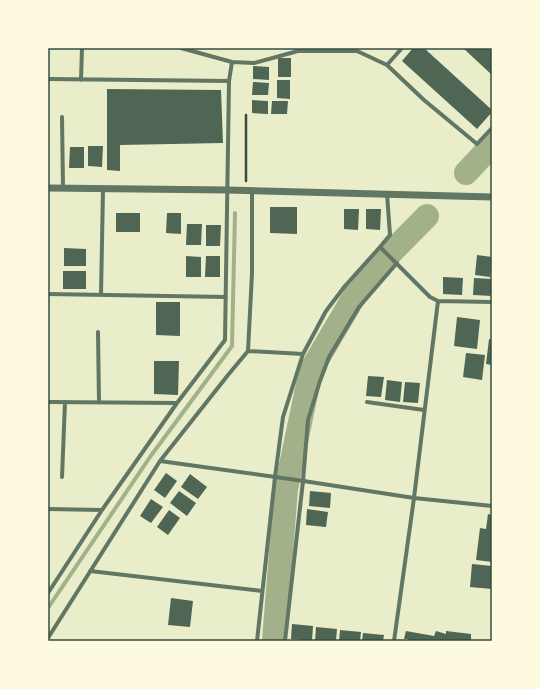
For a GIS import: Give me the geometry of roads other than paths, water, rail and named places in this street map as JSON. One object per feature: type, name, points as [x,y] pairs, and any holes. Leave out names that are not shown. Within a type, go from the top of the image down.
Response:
[{"type":"street","points":[[80,80],[82,48]]},
{"type":"street","points":[[181,48],[232,62],[254,63],[298,50],[357,51],[387,65],[424,100],[477,144],[492,128]]},
{"type":"street","points":[[387,65],[402,48]]},
{"type":"street","points":[[48,593],[102,510],[177,403],[225,340],[228,81],[232,62]]},
{"type":"street","points":[[48,80],[228,81]]},
{"type":"street","points":[[62,117],[63,188]]},
{"type":"street","points":[[48,188],[227,190],[492,196]]},
{"type":"street","points":[[101,295],[103,189]]},
{"type":"street","points":[[48,638],[160,461],[248,351],[252,273],[252,191]]},
{"type":"street","points":[[257,641],[274,477],[283,417],[303,354],[326,311],[345,286],[390,235],[387,194]]},
{"type":"street","points":[[380,247],[430,297],[438,301],[492,302]]},
{"type":"street","points":[[285,641],[303,481],[308,420],[329,357],[359,307],[397,263]]},
{"type":"street","points":[[48,294],[226,296]]},
{"type":"street","points":[[394,641],[414,498],[438,301]]},
{"type":"street","points":[[98,332],[99,402]]},
{"type":"street","points":[[248,351],[303,354]]},
{"type":"street","points":[[48,402],[177,403]]},
{"type":"street","points":[[62,477],[65,402]]},
{"type":"street","points":[[367,402],[424,410]]},
{"type":"street","points":[[160,461],[414,498],[492,506]]},
{"type":"street","points":[[48,509],[102,510]]},
{"type":"street","points":[[90,571],[262,591]]},
{"type":"waterway","points":[[466,173],[492,145]]},
{"type":"waterway","points":[[48,608],[150,457],[232,346],[235,213]]},
{"type":"waterway","points":[[274,641],[286,489],[311,370],[364,280],[427,216]]}]
